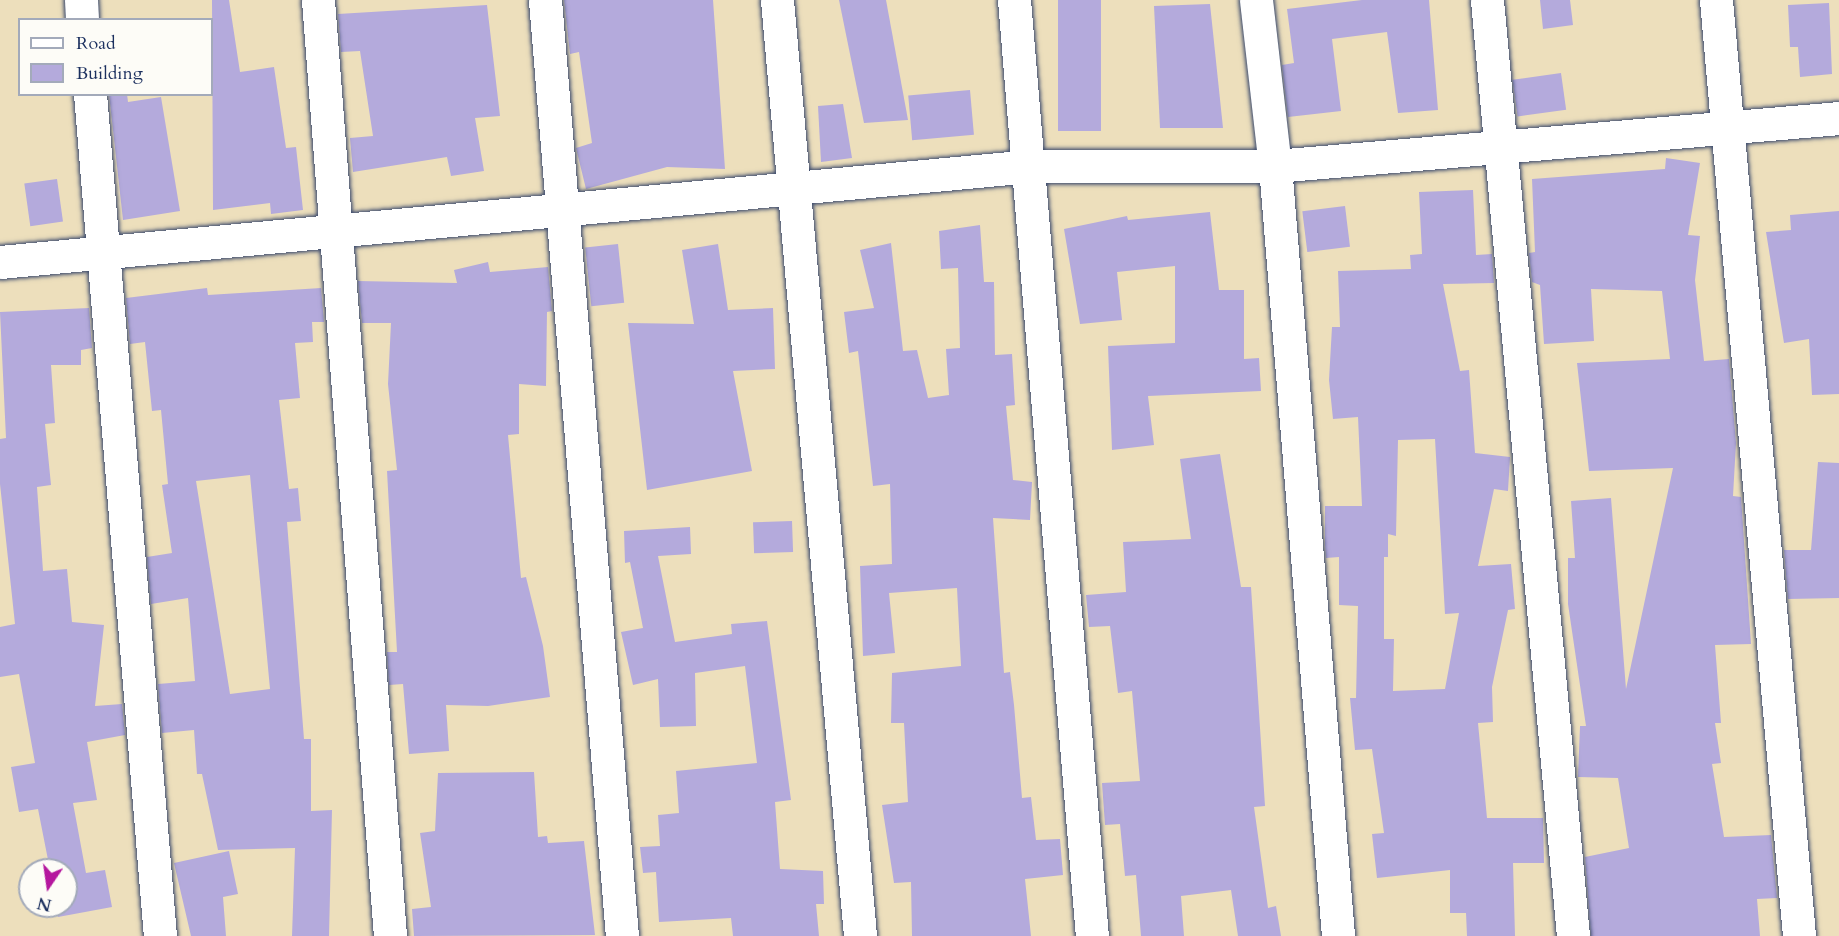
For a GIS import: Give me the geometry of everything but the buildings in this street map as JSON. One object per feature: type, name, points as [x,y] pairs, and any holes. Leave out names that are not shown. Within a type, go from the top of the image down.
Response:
[{"type":"street","points":[[81,0],[82,18]]},
{"type":"street","points":[[318,0],[390,936]]},
{"type":"street","points":[[545,0],[622,936]]},
{"type":"street","points":[[777,0],[797,191],[860,936]]},
{"type":"street","points":[[1014,0],[1031,166],[1092,936]]},
{"type":"street","points":[[1256,0],[1275,166],[1338,936]]},
{"type":"street","points":[[1487,0],[1573,936]]},
{"type":"street","points":[[1716,0],[1798,936]]},
{"type":"street","points":[[90,96],[106,253],[160,936]]},
{"type":"street","points":[[0,262],[562,207],[797,191],[1031,166],[1275,166],[1839,118]]}]
